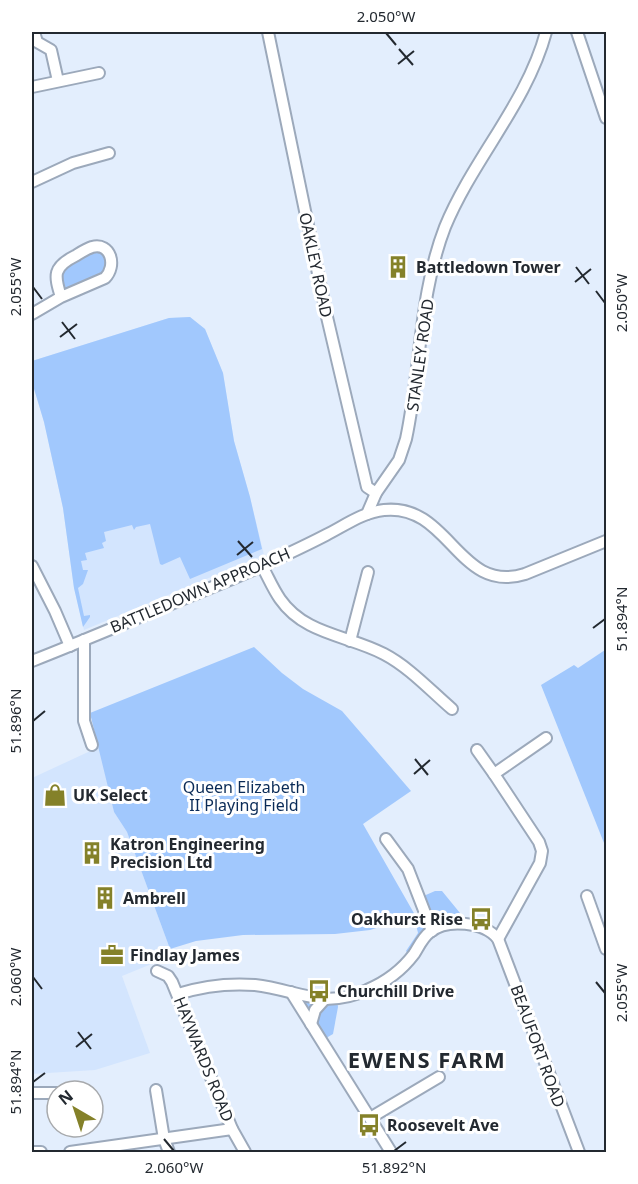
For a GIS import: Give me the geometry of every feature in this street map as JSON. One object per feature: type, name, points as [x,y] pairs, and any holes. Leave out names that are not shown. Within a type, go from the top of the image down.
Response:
[{"type":"street","points":[[34,32],[39,44],[51,50],[58,81]]},
{"type":"street","name":"OAKLEY ROAD","points":[[268,32],[327,317],[367,487],[376,492]]},
{"type":"street","name":"STANLEY ROAD","points":[[367,514],[376,492],[394,469],[406,439],[430,283],[444,230],[456,204],[521,92],[533,68],[546,32]]},
{"type":"street","points":[[577,32],[606,118]]},
{"type":"street","points":[[32,87],[99,73]]},
{"type":"street","points":[[32,182],[73,164],[110,153]]},
{"type":"street","points":[[98,156],[102,168]]},
{"type":"street","points":[[32,314],[61,297],[108,276],[112,264],[107,252],[99,247],[92,247],[62,263],[56,275],[61,297]]},
{"type":"street","name":"BATTLEDOWN APPROACH","points":[[32,661],[262,566],[367,514],[391,510],[421,517],[432,524],[477,568],[500,577],[525,574],[606,541]]},
{"type":"street","points":[[32,566],[35,578],[56,611],[70,646]]},
{"type":"street","points":[[262,566],[279,598],[300,621],[320,631],[383,654],[452,710]]},
{"type":"street","points":[[350,641],[368,572]]},
{"type":"street","points":[[84,640],[84,721],[92,745]]},
{"type":"street","points":[[494,774],[546,738]]},
{"type":"street","points":[[178,994],[207,986],[231,984],[267,987],[324,1000],[357,994],[384,981],[407,962],[432,931],[446,925],[475,925],[488,930],[498,939],[540,863],[542,851],[539,842],[477,750]]},
{"type":"street","points":[[386,839],[408,869],[432,931]]},
{"type":"street","points":[[587,896],[606,949]]},
{"type":"street","name":"BEAUFORT ROAD","points":[[498,939],[577,1152]]},
{"type":"street","name":"HAYWARDS ROAD","points":[[158,971],[171,979],[232,1129],[245,1152]]},
{"type":"street","points":[[291,992],[391,1152]]},
{"type":"street","points":[[311,1024],[315,1010],[324,1000]]},
{"type":"street","points":[[370,1118],[439,1077]]},
{"type":"street","points":[[156,1090],[164,1139],[169,1152]]},
{"type":"street","points":[[70,1152],[232,1129]]},
{"type":"street","points":[[32,1152],[41,1152]]},
{"type":"shaded area","points":[[190,317],[205,329],[223,373],[234,441],[264,555],[84,630],[74,588],[63,508],[44,422],[32,382],[32,361],[169,318]]},
{"type":"shaded area","points":[[99,747],[114,812],[127,832],[170,949],[149,965],[122,976],[150,1053],[95,1070],[32,1074],[32,778]]},
{"type":"green space","points":[[102,248],[112,269],[61,297],[60,265]]},
{"type":"green space","points":[[190,317],[205,329],[223,373],[234,441],[262,549],[190,579],[180,557],[160,564],[150,524],[136,527],[134,530],[132,525],[104,532],[106,541],[102,543],[104,548],[85,553],[87,560],[81,561],[83,570],[88,570],[83,584],[78,588],[84,616],[90,615],[83,627],[74,588],[63,508],[44,422],[32,382],[32,361],[169,318]]},
{"type":"green space","points":[[606,631],[606,848],[541,685],[574,665],[578,668],[605,650]]},
{"type":"green space","name":"Queen Elizabeth II Playing Field","points":[[254,647],[303,689],[342,711],[411,791],[363,824],[415,915],[425,912],[419,898],[435,891],[442,891],[460,913],[462,925],[440,927],[411,957],[406,951],[418,933],[414,916],[370,930],[335,934],[243,935],[196,941],[170,949],[127,832],[114,812],[90,713]]},
{"type":"green space","points":[[291,992],[337,999],[338,1007],[333,1034],[321,1041]]},
{"type":"place","name":"Battledown Tower","points":[[398,267]]},
{"type":"place","name":"UK Select","points":[[55,795]]},
{"type":"place","name":"Katron Engineering Precision Ltd","points":[[92,853]]},
{"type":"place","name":"Ambrell","points":[[105,898]]},
{"type":"place","name":"Oakhurst Rise","points":[[481,919]]},
{"type":"place","name":"Findlay James","points":[[112,955]]},
{"type":"place","name":"Churchill Drive","points":[[319,991]]},
{"type":"place","name":"Roosevelt Ave","points":[[369,1125]]},
{"type":"district","name":"EWENS FARM","points":[[427,1060]]}]
